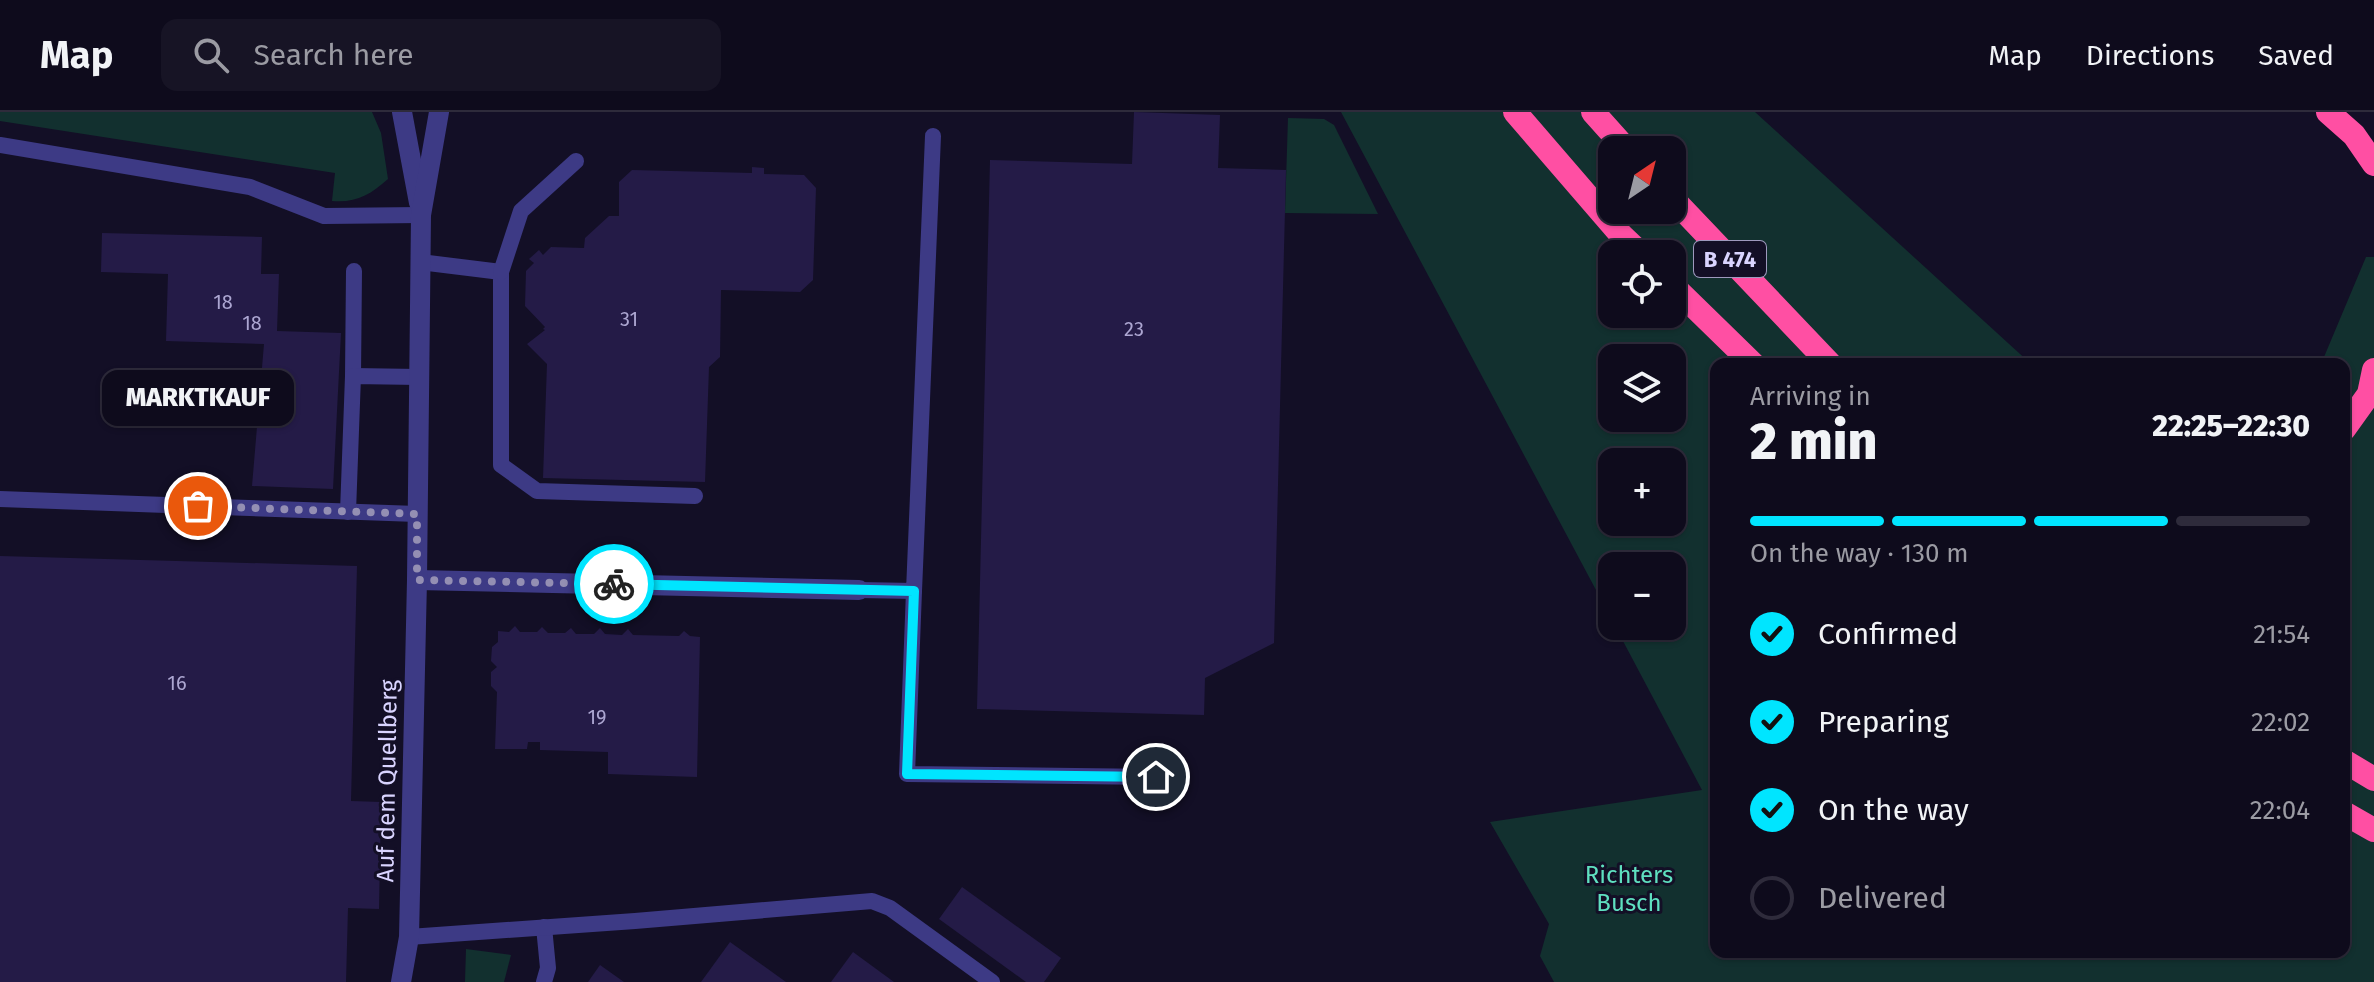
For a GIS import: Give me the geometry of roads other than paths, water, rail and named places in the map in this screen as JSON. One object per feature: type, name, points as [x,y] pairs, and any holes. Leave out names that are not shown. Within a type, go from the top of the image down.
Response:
[{"type":"highway","points":[[1515,112],[1626,240]]},
{"type":"highway","points":[[1593,112],[1614,136]]},
{"type":"highway","points":[[2328,112],[2354,135],[2374,164]]},
{"type":"highway","name":"B 474","points":[[1686,213],[1824,358]]},
{"type":"highway","name":"B 474","points":[[1686,299],[1747,358]]},
{"type":"highway","points":[[1788,321],[1833,358]]},
{"type":"highway","points":[[2350,421],[2369,394],[2374,370]]},
{"type":"highway","points":[[2350,765],[2374,779]]},
{"type":"highway","points":[[2350,816],[2374,830]]},
{"type":"street","name":"Auf dem Quellberg","points":[[402,112],[421,215]]},
{"type":"street","name":"Auf dem Quellberg","points":[[401,982],[409,937],[421,215],[439,112]]},
{"type":"street","points":[[417,580],[859,590]]},
{"type":"lane","points":[[933,136],[907,774],[1156,777]]},
{"type":"lane","points":[[0,145],[250,187],[324,216],[421,215]]},
{"type":"lane","points":[[576,161],[521,211],[501,272],[501,465],[537,491],[695,496]]},
{"type":"lane","points":[[420,262],[501,272]]},
{"type":"lane","points":[[348,512],[354,271]]},
{"type":"lane","points":[[353,376],[419,377]]},
{"type":"lane","points":[[0,499],[417,514]]},
{"type":"lane","points":[[859,590],[914,591]]},
{"type":"lane","points":[[409,937],[872,901],[890,908],[992,982]]},
{"type":"lane","points":[[544,927],[548,968],[544,982]]},
{"type":"place","name":"MARKTKAUF","points":[[198,506]]},
{"type":"park label","name":"Richters Busch","points":[[1629,889]]}]
